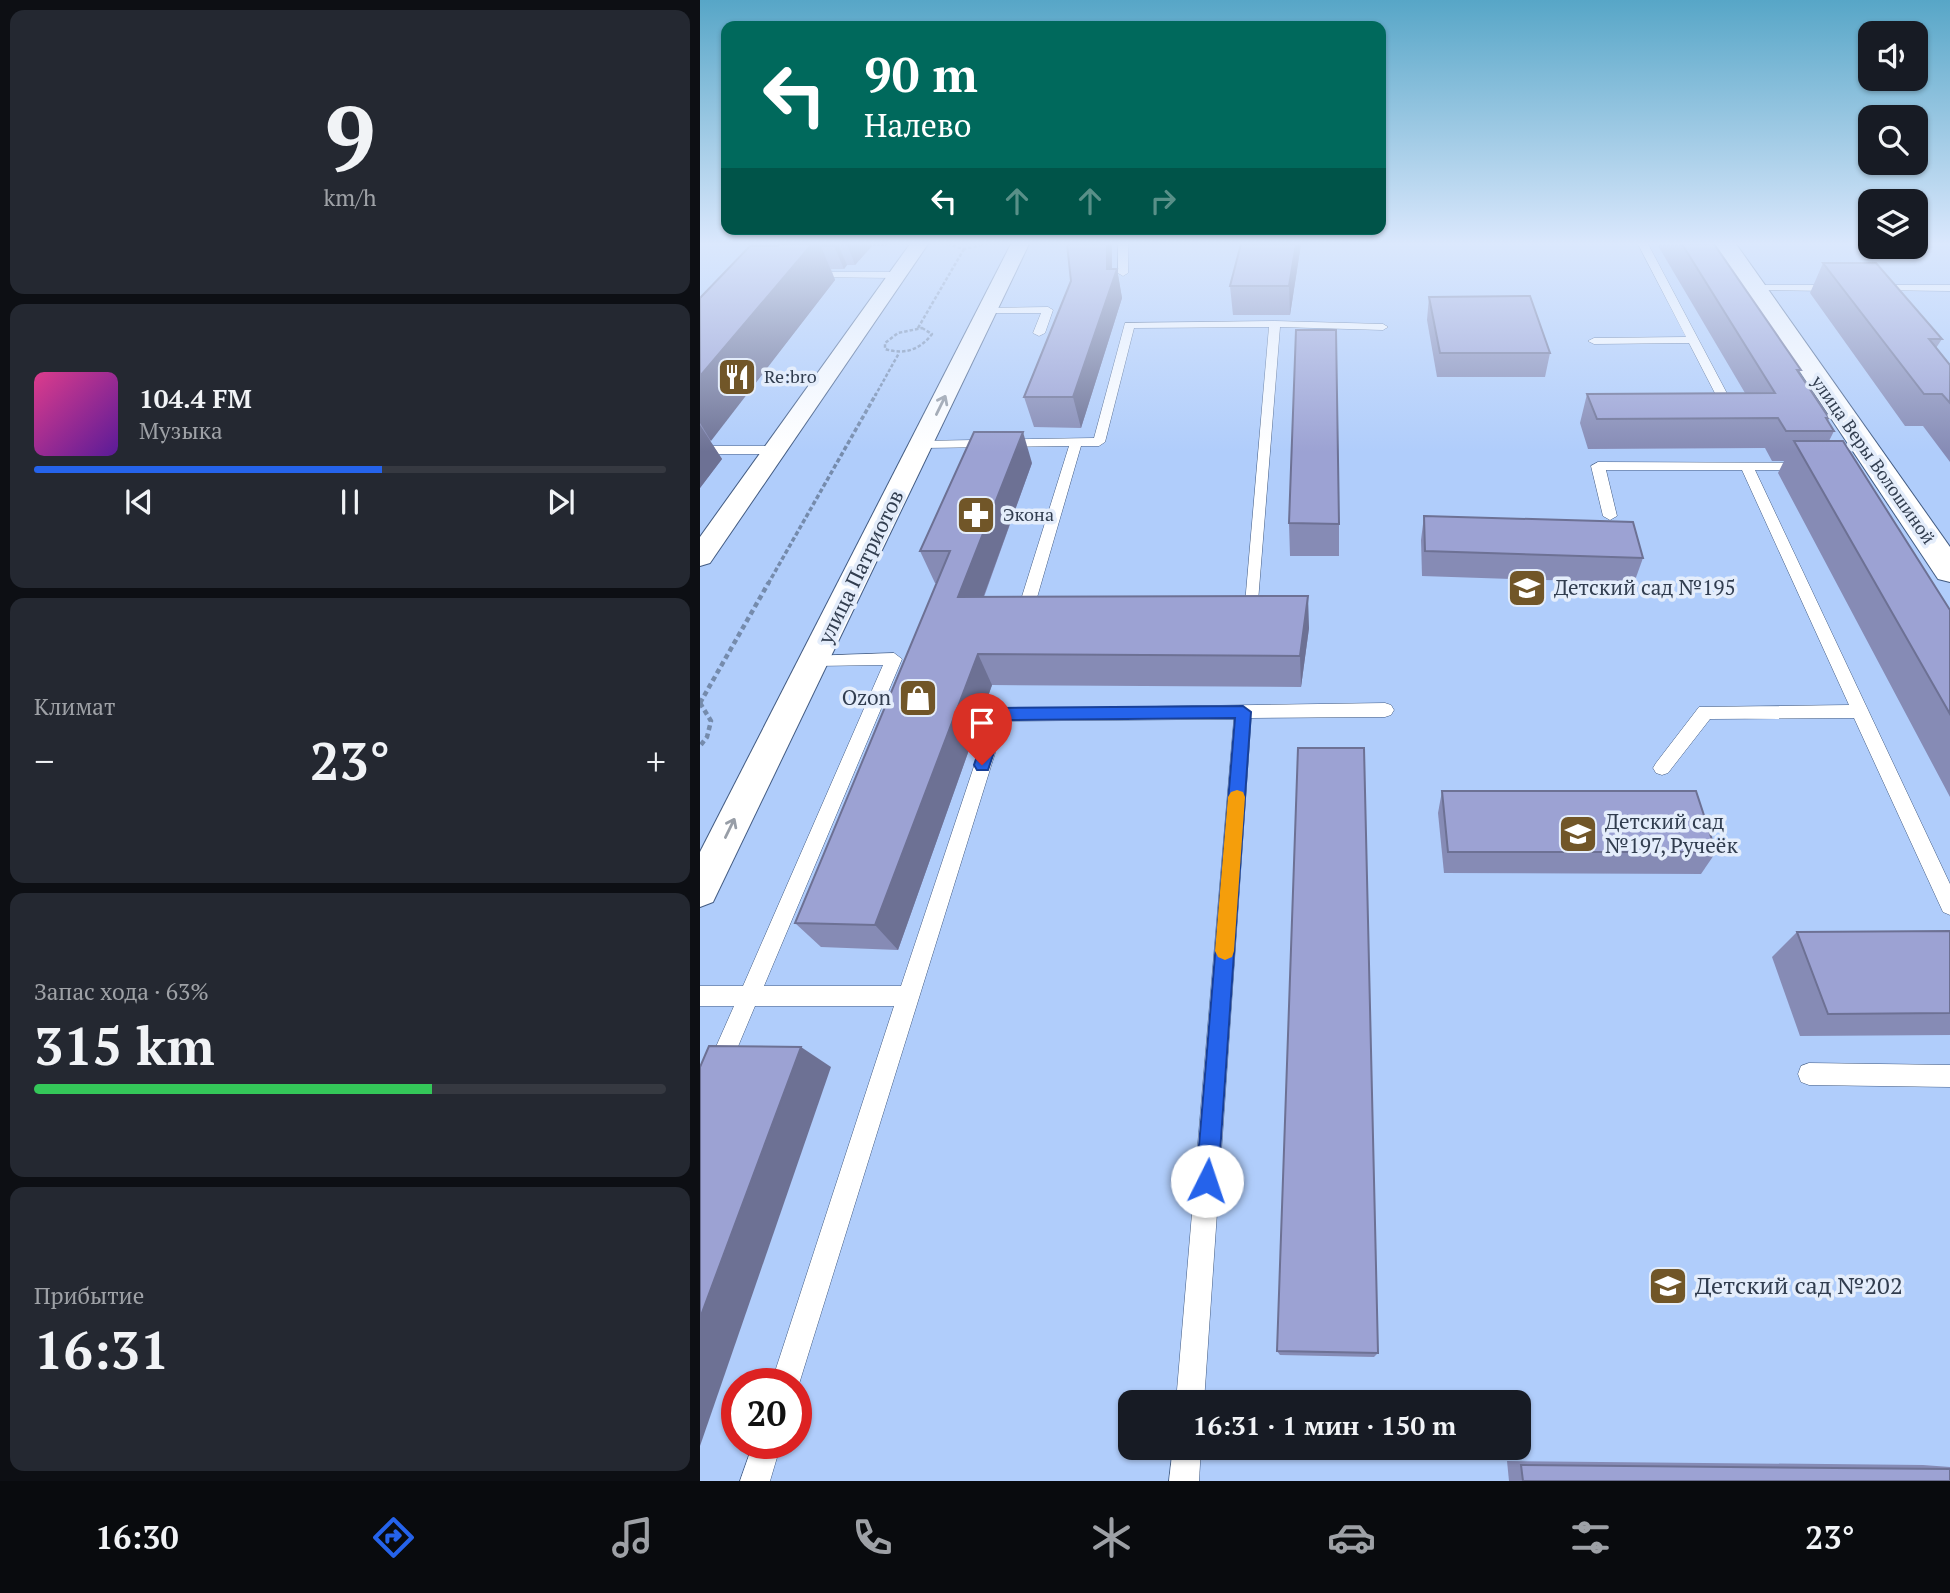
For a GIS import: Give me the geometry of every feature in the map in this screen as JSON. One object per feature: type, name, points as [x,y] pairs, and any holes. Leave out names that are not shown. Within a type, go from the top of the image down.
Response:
[{"type":"street","points":[[700,557],[870,313]]},
{"type":"street","name":"улица Патриотов","points":[[700,890],[987,313]]},
{"type":"street","name":"улица Веры Волошиной","points":[[1771,313],[1873,467],[1950,571]]},
{"type":"lane","points":[[1039,333],[1047,313]]},
{"type":"lane","points":[[1679,313],[1725,401]]},
{"type":"lane","points":[[922,444],[972,450],[1099,442],[1129,325],[1275,324],[1383,327]]},
{"type":"lane","points":[[1225,609],[1252,610],[1275,324]]},
{"type":"lane","points":[[1594,341],[1693,340]]},
{"type":"lane","points":[[1054,606],[1027,606],[1076,443]]},
{"type":"lane","points":[[700,450],[775,450]]},
{"type":"lane","points":[[1610,516],[1598,466],[1814,467]]},
{"type":"lane","points":[[1747,466],[1950,906]]},
{"type":"lane","points":[[700,1110],[894,659],[815,660]]},
{"type":"lane","points":[[790,1368],[999,714],[1385,710]]},
{"type":"lane","points":[[1662,768],[1705,712],[1860,711]]},
{"type":"lane","points":[[1191,1390],[1243,712]]},
{"type":"lane","points":[[700,996],[908,996]]},
{"type":"lane","points":[[1809,1074],[1950,1076]]},
{"type":"lane","points":[[755,1481],[762,1459]]},
{"type":"lane","points":[[1184,1481],[1186,1460]]},
{"type":"path","points":[[917,328],[926,313]]},
{"type":"path","points":[[917,328],[929,330],[932,334],[919,348],[899,353],[885,349],[885,343],[898,332],[917,328]]},
{"type":"path","points":[[700,746],[707,737],[711,721],[700,703],[899,353]]},
{"type":"building","points":[[700,313],[753,313],[700,376]]},
{"type":"building","points":[[1058,313],[1102,313],[1073,397],[1024,397]]},
{"type":"building","points":[[1432,313],[1536,313],[1550,353],[1440,353]]},
{"type":"building","points":[[1725,313],[1762,313],[1801,370],[1797,370],[1829,418],[1826,418],[1834,431],[1786,431],[1778,418],[1597,419],[1587,394],[1775,393]]},
{"type":"building","points":[[1862,313],[1920,313],[1942,339],[1929,339],[1950,365],[1950,403],[1942,394],[1924,394]]},
{"type":"building","points":[[1296,330],[1336,330],[1339,524],[1289,523]]},
{"type":"building","points":[[974,432],[1023,432],[958,597],[1308,596],[1300,656],[978,654],[875,925],[795,923],[950,551],[920,551]]},
{"type":"building","points":[[1794,441],[1843,441],[1950,610],[1950,714]]},
{"type":"building","points":[[1424,516],[1633,522],[1643,558],[1425,551]]},
{"type":"building","points":[[1298,748],[1364,748],[1378,1353],[1277,1351]]},
{"type":"building","points":[[1442,791],[1696,791],[1716,852],[1448,852]]},
{"type":"building","points":[[1950,931],[1950,1013],[1828,1014],[1797,932]]},
{"type":"building","points":[[709,1046],[801,1047],[700,1318],[700,1067]]},
{"type":"building","points":[[1521,1465],[1950,1469],[1950,1481],[1523,1481]]},
{"type":"slow traffic","points":[[1225,951],[1237,797]]},
{"type":"place","name":"Re:bro","points":[[737,377]]},
{"type":"place","name":"Экона","points":[[976,515]]},
{"type":"place","name":"Детский сад №195","points":[[1527,588]]},
{"type":"place","name":"Ozon","points":[[918,698]]},
{"type":"place","name":"Детский сад №197, Ручеёк","points":[[1578,834]]},
{"type":"place","name":"Детский сад №202","points":[[1668,1286]]},
{"type":"route","points":[[982,765],[999,714],[1243,712],[1207,1181]]}]
